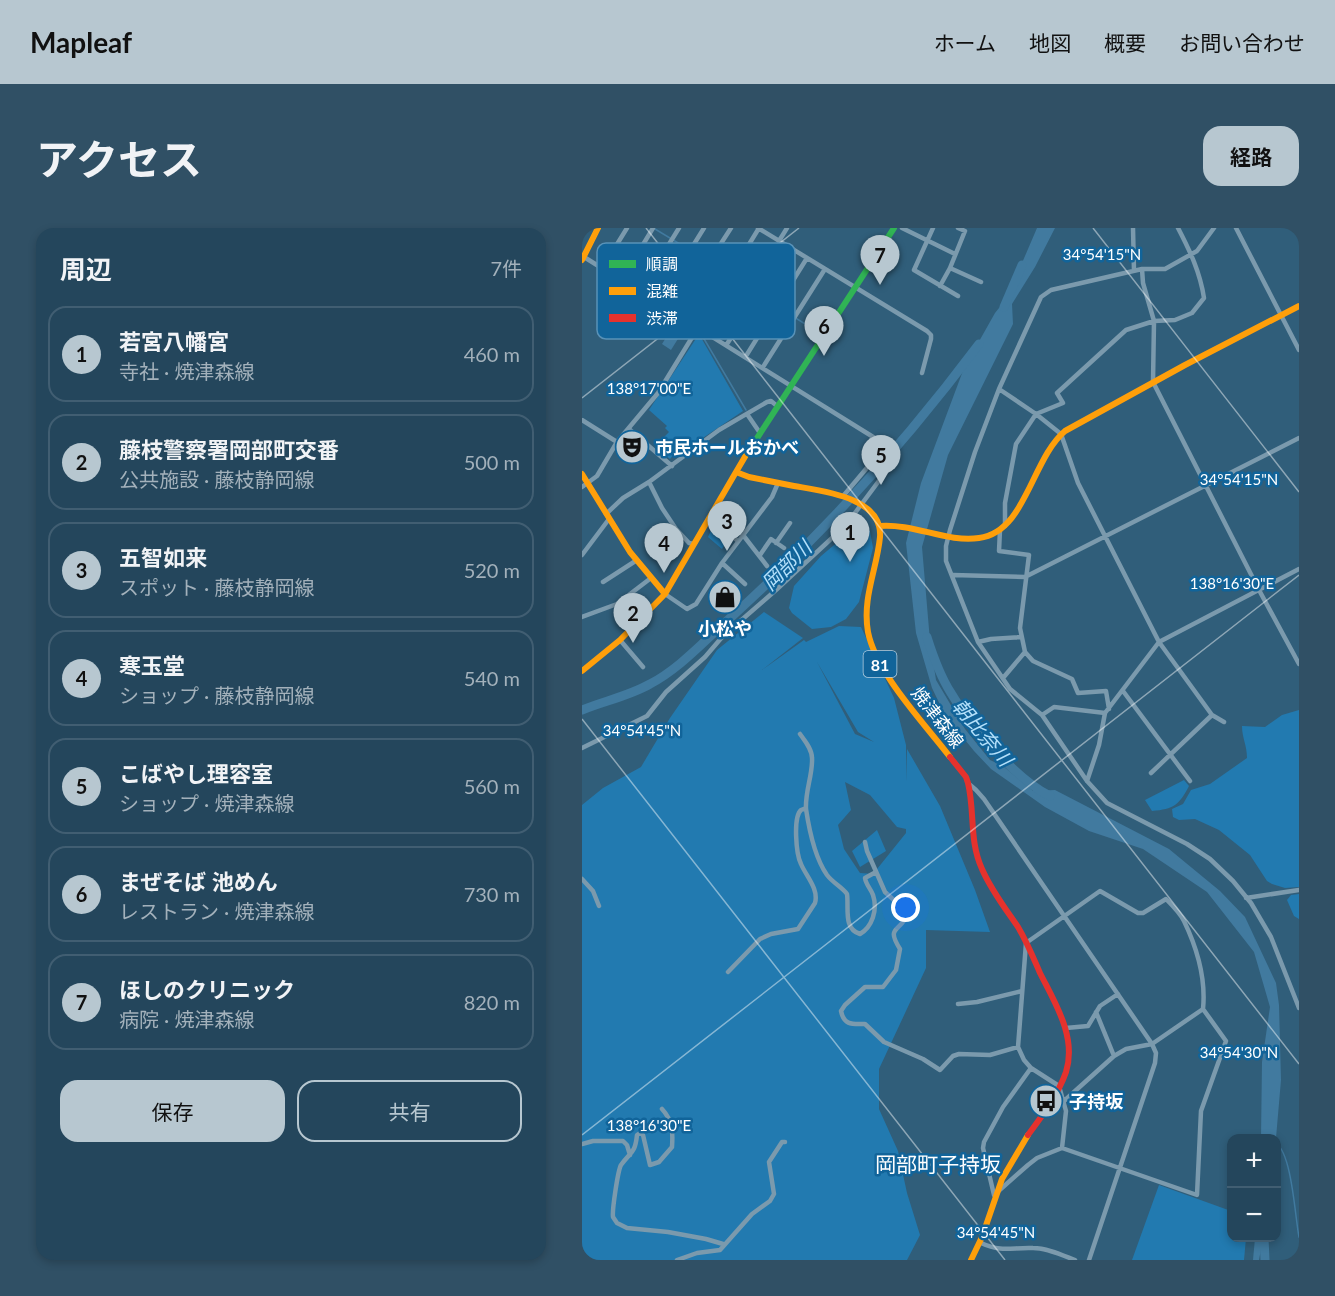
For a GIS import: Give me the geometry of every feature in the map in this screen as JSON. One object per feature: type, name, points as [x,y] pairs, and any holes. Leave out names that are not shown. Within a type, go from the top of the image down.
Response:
[{"type":"main road","points":[[583,258],[598,228]]},
{"type":"main road","points":[[582,671],[620,640],[665,594],[760,433],[894,228]]},
{"type":"main road","points":[[736,472],[749,477],[845,496],[861,505],[876,518],[879,526],[903,525],[946,535],[974,539],[986,537],[1003,528],[1018,510],[1047,452],[1061,434],[1153,382],[1299,306]]},
{"type":"main road","points":[[582,474],[585,485],[637,560],[665,594]]},
{"type":"main road","name":"焼津森線","points":[[879,526],[880,535],[866,605],[868,634],[873,652],[882,669],[966,777],[972,796],[972,827],[981,868],[996,897],[1018,927],[1066,1028],[1069,1044],[1068,1058],[1059,1086],[1010,1163],[994,1195],[986,1231],[971,1260]]},
{"type":"street","points":[[618,243],[627,228]]},
{"type":"street","points":[[644,243],[653,228]]},
{"type":"street","points":[[670,243],[679,228]]},
{"type":"street","points":[[695,243],[704,228]]},
{"type":"street","points":[[721,243],[730,228]]},
{"type":"street","points":[[750,243],[759,228],[782,243]]},
{"type":"street","points":[[778,241],[787,228]]},
{"type":"street","points":[[902,228],[955,254]]},
{"type":"street","points":[[933,228],[914,270],[958,296]]},
{"type":"street","points":[[940,285],[950,268],[965,231],[958,228]]},
{"type":"street","points":[[1133,228],[1134,271]]},
{"type":"street","points":[[1087,781],[1107,711],[1106,691],[1078,693],[1072,679],[1033,662],[1025,652],[1020,637],[1029,555],[999,551],[1005,503],[1016,444],[1036,414],[1063,403],[1057,393],[1126,330],[1154,321],[1175,320],[1192,313],[1204,298],[1200,276],[1178,228]]},
{"type":"street","points":[[1214,228],[1197,251],[1165,269],[1142,269],[1046,292],[1041,297],[999,389],[975,452],[946,535],[946,561],[978,642],[1010,689],[1042,716],[1087,781],[1112,807],[1187,844],[1209,859],[1233,881],[1271,937],[1299,1008]]},
{"type":"street","points":[[1236,228],[1299,350]]},
{"type":"street","points":[[795,251],[931,335],[922,373]]},
{"type":"street","points":[[583,258],[597,264]]},
{"type":"street","points":[[795,277],[807,258]]},
{"type":"street","points":[[950,268],[981,282]]},
{"type":"street","points":[[795,316],[825,269]]},
{"type":"street","points":[[1142,269],[1143,283],[1154,321],[1153,382],[1299,664]]},
{"type":"street","points":[[585,485],[597,476],[617,442],[658,393],[691,339]]},
{"type":"street","points":[[718,339],[874,436],[882,450],[845,496]]},
{"type":"street","points":[[727,344],[730,339]]},
{"type":"street","points":[[746,357],[757,339]]},
{"type":"street","points":[[763,367],[781,339]]},
{"type":"street","points":[[999,389],[1061,434],[1078,483],[1159,642],[1212,715],[1224,722]]},
{"type":"street","points":[[582,555],[623,498],[672,466],[719,430],[769,401],[777,406]]},
{"type":"street","points":[[747,414],[760,433]]},
{"type":"street","points":[[582,420],[617,442]]},
{"type":"street","points":[[629,429],[672,466]]},
{"type":"street","points":[[953,575],[1025,577],[1299,438]]},
{"type":"street","points":[[582,748],[647,716],[666,693],[705,657],[723,636],[837,533],[894,462]]},
{"type":"street","points":[[649,482],[676,529],[689,543],[694,544]]},
{"type":"street","points":[[665,594],[687,609],[696,604],[722,563],[772,497],[778,483]]},
{"type":"street","points":[[709,518],[738,541]]},
{"type":"street","points":[[776,543],[790,523]]},
{"type":"street","points":[[669,542],[676,529]]},
{"type":"street","points":[[743,535],[767,566]]},
{"type":"street","points":[[760,555],[771,539],[784,548]]},
{"type":"street","points":[[603,582],[637,560]]},
{"type":"street","points":[[722,563],[745,584]]},
{"type":"street","points":[[1107,711],[1159,642],[1299,569]]},
{"type":"street","points":[[582,617],[617,604],[651,578]]},
{"type":"street","points":[[978,642],[1020,637]]},
{"type":"street","points":[[620,640],[643,667]]},
{"type":"street","points":[[1002,678],[1025,652]]},
{"type":"street","points":[[1123,691],[1190,781]]},
{"type":"street","points":[[1042,716],[1054,707],[1107,711]]},
{"type":"street","points":[[1151,773],[1212,715]]},
{"type":"street","points":[[800,734],[809,747],[812,758],[806,808],[822,865],[828,876],[847,894],[849,927],[854,933],[860,934],[866,931],[872,921],[873,896],[865,878],[876,872]]},
{"type":"street","points":[[969,784],[984,800],[1065,916],[1156,1053],[1155,1063],[1089,1260]]},
{"type":"street","points":[[728,972],[760,939],[771,933],[798,929],[815,903],[816,899],[809,875],[799,860],[797,843],[798,813],[806,808]]},
{"type":"street","points":[[865,842],[885,892],[908,912],[892,937],[900,950],[896,970],[886,984],[878,988],[865,987],[845,1005],[841,1011],[842,1019],[848,1024],[866,1024],[884,1042],[923,1059],[940,1070],[953,1056],[959,1054],[990,1055],[1018,1047]]},
{"type":"street","points":[[582,879],[593,891],[599,906]]},
{"type":"street","points":[[1246,898],[1299,890]]},
{"type":"street","points":[[1031,1068],[1003,1107],[984,1142],[983,1148],[994,1195],[1037,1158],[1062,1148],[1197,1195],[1201,1111],[1226,1041],[1203,1009],[1205,992],[1199,963],[1184,919],[1166,898],[1143,913],[1138,913],[1100,891],[1026,943],[1018,1047],[1031,1068],[1059,1086],[1065,1111],[1062,1148]]},
{"type":"street","points":[[958,1004],[977,1002],[1022,991]]},
{"type":"street","points":[[1066,1028],[1088,1026],[1100,1006],[1118,994]]},
{"type":"street","points":[[1064,1101],[1114,1056],[1126,1049],[1152,1044],[1203,1009]]},
{"type":"street","points":[[1096,1012],[1114,1056]]},
{"type":"street","points":[[662,1109],[673,1126],[672,1148],[659,1162],[650,1165],[643,1136],[640,1133],[637,1135],[636,1149],[621,1165],[617,1174],[617,1195],[612,1211],[613,1217],[617,1223],[627,1228],[668,1232],[723,1244]]},
{"type":"street","points":[[582,1144],[622,1141],[627,1144],[630,1155]]},
{"type":"street","points":[[677,1260],[697,1253],[720,1250],[723,1244],[752,1215],[770,1201],[774,1194],[769,1162],[782,1142],[785,1142]]},
{"type":"street","points":[[981,1243],[1000,1250],[1044,1249],[1075,1260]]},
{"type":"shaded area","points":[[1037,228],[1055,228],[1012,304],[1013,324],[948,455],[922,547],[930,641],[936,680],[965,729],[990,760],[1003,766],[1033,791],[1055,790],[1169,849],[1220,891],[1245,917],[1276,983],[1279,1005],[1281,1080],[1276,1134],[1261,1134],[1262,1062],[1270,1007],[1254,952],[1207,892],[1143,849],[1089,831],[1045,807],[991,769],[945,715],[932,688],[916,633],[906,543],[921,483],[964,368],[995,313],[1007,298]]},
{"type":"shaded area","points":[[665,339],[678,339],[671,350],[662,344]]},
{"type":"shaded area","points":[[696,339],[702,339],[743,411],[688,448],[683,444],[677,452],[662,439],[669,432],[665,428],[667,426],[649,410]]},
{"type":"shaded area","points":[[661,440],[676,452],[670,459],[655,447]]},
{"type":"shaded area","points":[[714,524],[730,537],[722,549],[708,537]]},
{"type":"shaded area","points":[[858,525],[870,531],[873,548],[859,602],[846,619],[831,627],[812,629],[789,608],[794,586],[821,556]]},
{"type":"shaded area","points":[[764,612],[803,638],[762,670],[804,640],[806,642],[839,626],[861,627],[894,698],[906,745],[906,782],[907,749],[940,806],[990,932],[926,930],[926,968],[879,1069],[879,1109],[898,1151],[907,1193],[920,1235],[907,1260],[582,1260],[582,805],[603,788],[641,767],[670,718],[717,650]],"holes":[[[817,662],[858,732],[874,742],[855,734]],[[845,782],[870,795],[897,827],[906,829],[906,833],[873,874],[860,873],[844,849],[838,825],[851,810]]]},
{"type":"shaded area","points":[[1299,710],[1299,887],[1285,888],[1267,881],[1250,855],[1219,830],[1195,819],[1179,820],[1173,817],[1172,809],[1183,804],[1191,790],[1210,784],[1247,758],[1242,726],[1265,727],[1282,715]]},
{"type":"shaded area","points":[[1184,780],[1189,786],[1179,802],[1166,809],[1152,811],[1145,800]]},
{"type":"shaded area","points":[[877,830],[886,851],[860,867],[852,851]]},
{"type":"shaded area","points":[[1299,894],[1299,919],[1294,916],[1287,900],[1291,895]]},
{"type":"shaded area","points":[[1159,1185],[1227,1210],[1227,1242],[1246,1242],[1244,1260],[1132,1260]]},
{"type":"shaded area","points":[[1255,1242],[1262,1242],[1259,1260],[1253,1260]]},
{"type":"waterway","points":[[655,229],[678,243]]},
{"type":"waterway","name":"朝比奈川","points":[[1004,307],[1022,265]]},
{"type":"waterway","points":[[795,318],[821,334]]},
{"type":"waterway","points":[[704,339],[746,410]]},
{"type":"waterway","name":"岡部川","points":[[582,710],[650,684],[671,671],[700,646],[828,523],[921,418],[979,344]]},
{"type":"waterway","name":"朝比奈川","points":[[927,637],[943,680],[970,721],[1009,765],[1050,796]]},
{"type":"waterway","points":[[1281,1149],[1289,1172],[1299,1237]]},
{"type":"waterway","name":"朝比奈川","points":[[1264,1242],[1265,1260]]},
{"type":"traffic: fast","points":[[746,455],[894,228]]},
{"type":"traffic: slow","points":[[582,260],[598,228]]},
{"type":"traffic: slow","points":[[879,526],[905,527],[967,539],[995,533],[1018,509],[1053,444],[1065,431],[1299,306]]},
{"type":"traffic: slow","points":[[746,455],[736,472],[749,477],[849,498],[872,513],[878,524],[880,537],[867,607],[868,632],[873,648],[902,697],[950,757]]},
{"type":"traffic: slow","points":[[582,671],[620,640],[665,594],[736,472]]},
{"type":"traffic: slow","points":[[582,474],[630,552],[665,594]]},
{"type":"traffic: slow","points":[[971,1260],[982,1237],[1002,1179],[1028,1135]]},
{"type":"traffic: jam","points":[[950,757],[968,783],[975,848],[982,869],[1024,938],[1058,1008],[1067,1033],[1069,1059],[1063,1081],[1028,1135]]},
{"type":"place","name":"ほしのクリニック","points":[[880,285]]},
{"type":"place","name":"まぜそば 池めん","points":[[824,356]]},
{"type":"place","name":"市民ホールおかべ","points":[[632,447]]},
{"type":"place","name":"こばやし理容室","points":[[881,485]]},
{"type":"place","name":"五智如来","points":[[727,551]]},
{"type":"place","name":"若宮八幡宮","points":[[850,562]]},
{"type":"place","name":"寒玉堂","points":[[664,573]]},
{"type":"place","name":"小松や","points":[[725,597]]},
{"type":"place","name":"藤枝警察署岡部町交番","points":[[633,643]]},
{"type":"place","name":"子持坂","points":[[1046,1101]]},
{"type":"district","name":"岡部町子持坂","points":[[938,1163]]}]
